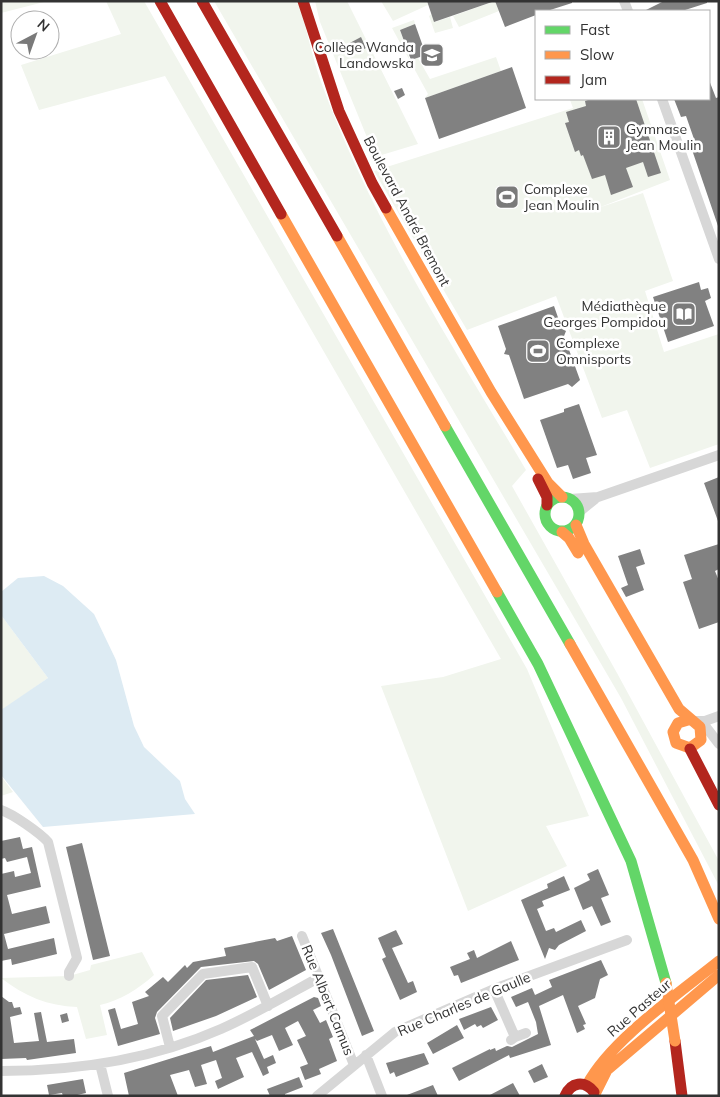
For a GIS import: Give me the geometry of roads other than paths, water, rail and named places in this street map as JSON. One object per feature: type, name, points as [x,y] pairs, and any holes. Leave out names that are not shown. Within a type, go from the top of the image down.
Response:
[{"type":"main road","points":[[160,1],[538,664],[632,861],[666,983],[676,1041],[682,1096]]},
{"type":"main road","points":[[202,1],[694,860],[719,919]]},
{"type":"main road","name":"Boulevard André Bremont","points":[[304,3],[327,79],[364,168],[387,212],[491,392],[541,486],[547,505]]},
{"type":"main road","name":"Boulevard André Bremont","points":[[491,392],[548,483],[566,498]]},
{"type":"main road","points":[[566,498],[575,503],[579,512],[576,525],[584,544],[654,668],[679,709],[700,728],[708,728],[697,745],[690,749],[682,748],[676,743],[668,710],[569,538],[548,524],[545,513],[547,505],[566,498]]},
{"type":"main road","points":[[562,532],[576,525]]},
{"type":"main road","points":[[674,729],[681,722],[690,720]]},
{"type":"main road","points":[[708,728],[705,754],[719,784]]},
{"type":"main road","points":[[690,749],[719,805]]},
{"type":"main road","name":"Rue Pasteur","points":[[593,1091],[593,1072],[602,1062],[622,1042],[719,960]]},
{"type":"main road","name":"Rue Pasteur","points":[[593,1091],[607,1070],[719,975]]},
{"type":"main road","points":[[565,1096],[573,1085],[593,1091]]},
{"type":"street","points":[[662,100],[717,247],[719,259]]},
{"type":"street","points":[[566,498],[598,497],[719,455]]},
{"type":"street","points":[[579,512],[598,497]]},
{"type":"street","points":[[708,728],[719,744]]},
{"type":"street","points":[[1,810],[12,814],[31,830],[41,834],[48,842],[77,958],[69,972],[69,976]]},
{"type":"street","name":"Rue Albert Camus","points":[[302,936],[354,1065]]},
{"type":"street","name":"Rue Charles de Gaulle","points":[[317,1096],[395,1032],[494,988],[627,940]]},
{"type":"street","points":[[170,1047],[162,1016],[203,974],[252,967],[268,1006]]},
{"type":"street","points":[[1,1070],[100,1064],[170,1047],[220,1029],[268,1006],[320,977]]},
{"type":"street","points":[[494,988],[513,1038],[526,1033]]},
{"type":"street","points":[[366,1055],[382,1096]]},
{"type":"street","points":[[100,1064],[108,1096]]},
{"type":"place","name":"Collège Wanda Landowska","points":[[432,55]]},
{"type":"place","name":"Gymnase Jean Moulin","points":[[609,137]]},
{"type":"place","name":"Complexe Jean Moulin","points":[[507,197]]},
{"type":"place","name":"Médiathèque Georges Pompidou","points":[[684,314]]},
{"type":"place","name":"Complexe Omnisports","points":[[538,351]]}]
